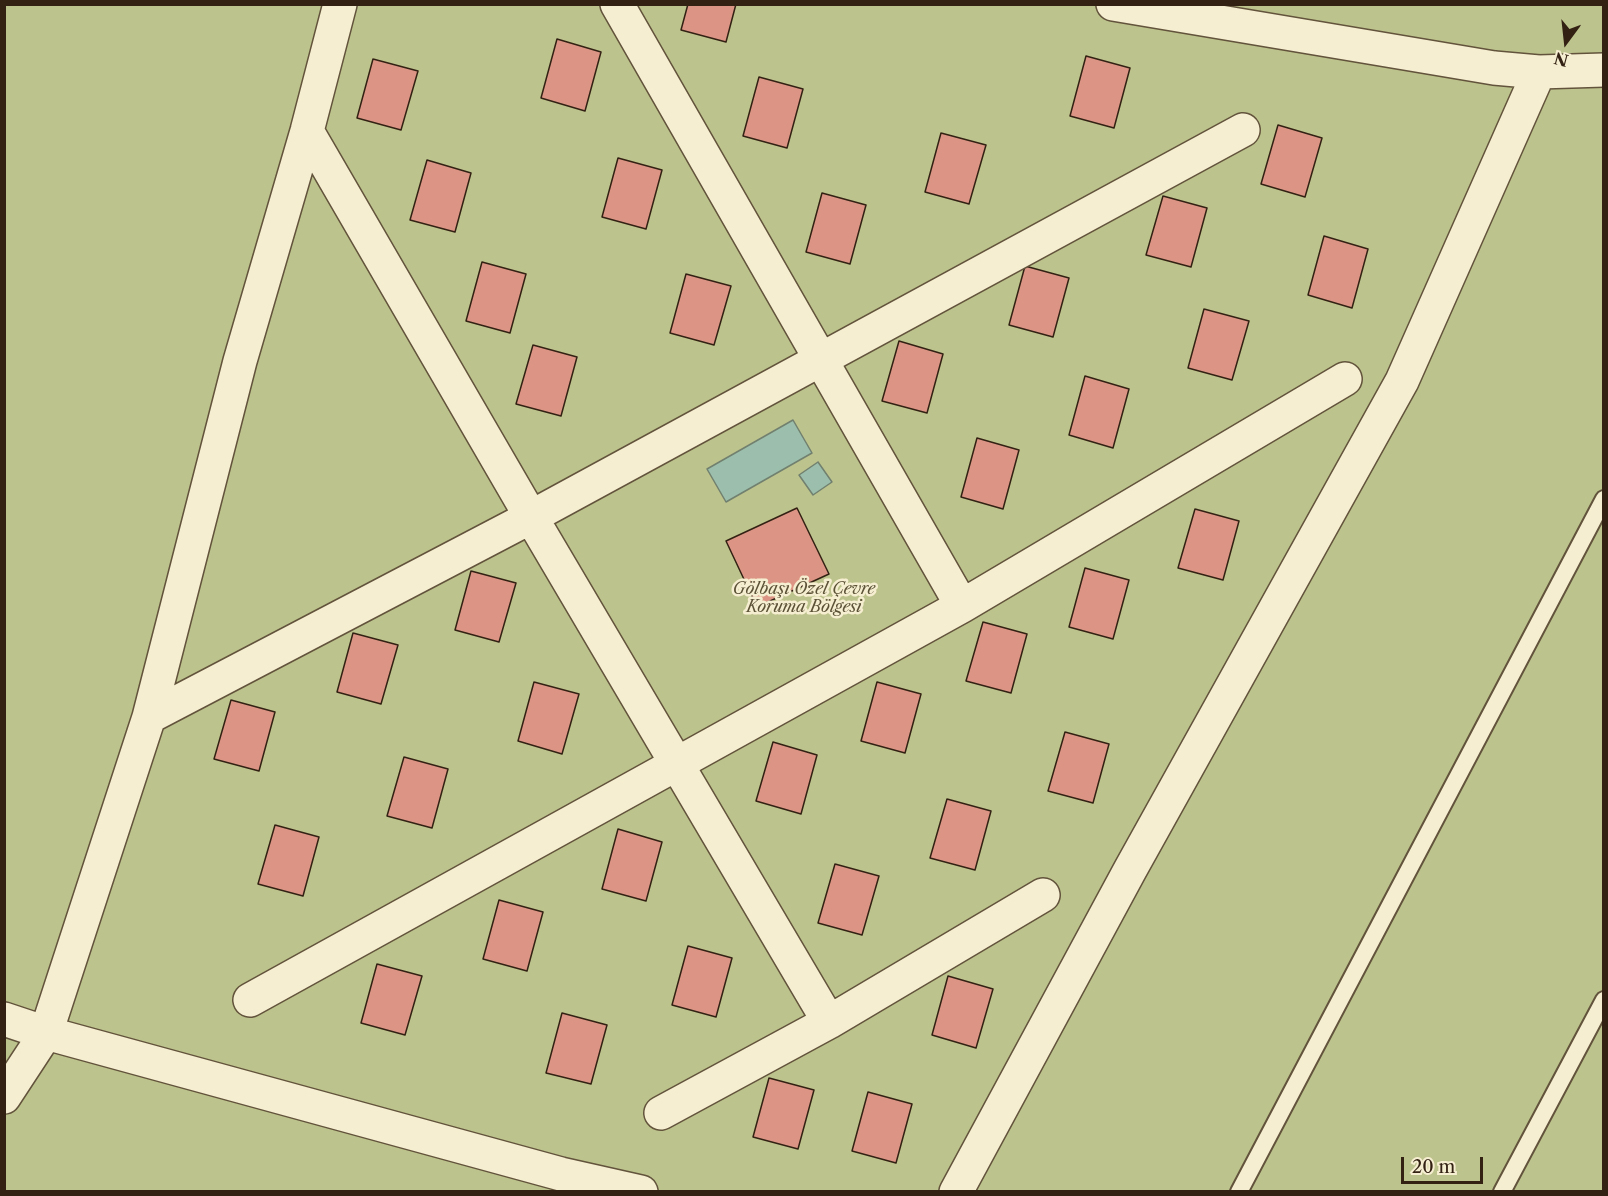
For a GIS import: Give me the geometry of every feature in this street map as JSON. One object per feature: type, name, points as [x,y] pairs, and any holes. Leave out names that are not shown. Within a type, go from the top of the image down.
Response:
[{"type":"street","points":[[4,1097],[46,1033],[149,717],[240,361],[307,131],[340,4]]},
{"type":"street","points":[[617,4],[962,606]]},
{"type":"street","points":[[1113,4],[1494,68],[1539,72],[1604,70]]},
{"type":"street","points":[[956,1191],[1130,870],[1402,381],[1539,72]]},
{"type":"street","points":[[149,717],[531,517],[1243,130]]},
{"type":"street","points":[[307,131],[531,517],[830,1022]]},
{"type":"street","points":[[250,1000],[962,606],[1345,379]]},
{"type":"street","points":[[661,1113],[830,1022],[1043,895]]},
{"type":"street","points":[[4,1018],[46,1033],[561,1174],[641,1191]]},
{"type":"lane","points":[[1239,1191],[1604,499]]},
{"type":"lane","points":[[1502,1191],[1604,1000]]},
{"type":"green space","name":"Gölbaşı Özel Çevre Koruma Bölgesi","points":[[5,5],[1603,5],[1603,1191],[5,1192]]},
{"type":"shaded area","points":[[793,420],[812,453],[726,502],[707,469]]},
{"type":"shaded area","points":[[818,462],[832,482],[813,495],[799,475]]},
{"type":"building","points":[[688,4],[736,4],[726,42],[681,30]]},
{"type":"building","points":[[557,39],[601,52],[585,111],[541,98]]},
{"type":"building","points":[[1086,56],[1130,68],[1114,128],[1070,116]]},
{"type":"building","points":[[373,59],[418,71],[401,130],[357,118]]},
{"type":"building","points":[[759,77],[803,89],[787,148],[743,136]]},
{"type":"building","points":[[1278,125],[1322,138],[1305,197],[1261,184]]},
{"type":"building","points":[[941,133],[986,145],[969,204],[925,192]]},
{"type":"building","points":[[618,158],[662,170],[646,229],[602,217]]},
{"type":"building","points":[[427,160],[471,173],[455,232],[410,220]]},
{"type":"building","points":[[822,193],[866,205],[850,264],[806,252]]},
{"type":"building","points":[[1163,196],[1207,208],[1191,267],[1146,255]]},
{"type":"building","points":[[1324,236],[1368,249],[1352,308],[1308,295]]},
{"type":"building","points":[[482,262],[526,274],[510,333],[466,321]]},
{"type":"building","points":[[1025,266],[1069,278],[1053,337],[1009,325]]},
{"type":"building","points":[[686,274],[731,286],[714,345],[670,333]]},
{"type":"building","points":[[1204,309],[1249,321],[1232,380],[1188,368]]},
{"type":"building","points":[[899,341],[943,354],[927,413],[882,401]]},
{"type":"building","points":[[533,345],[577,357],[561,416],[516,404]]},
{"type":"building","points":[[1085,376],[1129,389],[1113,448],[1069,435]]},
{"type":"building","points":[[977,438],[1019,450],[1003,509],[961,497]]},
{"type":"building","points":[[797,508],[829,574],[757,607],[726,541]]},
{"type":"building","points":[[1195,509],[1239,521],[1223,580],[1178,568]]},
{"type":"building","points":[[1085,568],[1129,580],[1113,639],[1069,627]]},
{"type":"building","points":[[471,571],[516,583],[499,642],[455,630]]},
{"type":"building","points":[[983,622],[1027,634],[1011,693],[966,681]]},
{"type":"building","points":[[353,633],[398,645],[381,704],[337,692]]},
{"type":"building","points":[[534,682],[579,694],[562,754],[518,741]]},
{"type":"building","points":[[877,682],[921,694],[905,753],[861,741]]},
{"type":"building","points":[[231,700],[275,712],[259,771],[214,759]]},
{"type":"building","points":[[1065,732],[1109,744],[1093,803],[1048,791]]},
{"type":"building","points":[[773,742],[817,755],[801,814],[756,801]]},
{"type":"building","points":[[404,757],[448,769],[432,828],[387,816]]},
{"type":"building","points":[[947,799],[991,811],[975,870],[930,858]]},
{"type":"building","points":[[275,825],[319,837],[303,896],[258,884]]},
{"type":"building","points":[[618,829],[662,842],[646,901],[602,889]]},
{"type":"building","points":[[835,864],[879,876],[862,935],[818,923]]},
{"type":"building","points":[[499,900],[543,912],[527,971],[483,959]]},
{"type":"building","points":[[688,946],[732,958],[716,1017],[672,1005]]},
{"type":"building","points":[[377,964],[422,976],[405,1035],[361,1023]]},
{"type":"building","points":[[948,976],[993,989],[976,1048],[932,1035]]},
{"type":"building","points":[[562,1013],[607,1025],[591,1084],[546,1073]]},
{"type":"building","points":[[769,1078],[814,1090],[798,1149],[753,1137]]},
{"type":"building","points":[[868,1092],[912,1104],[896,1163],[852,1151]]}]
